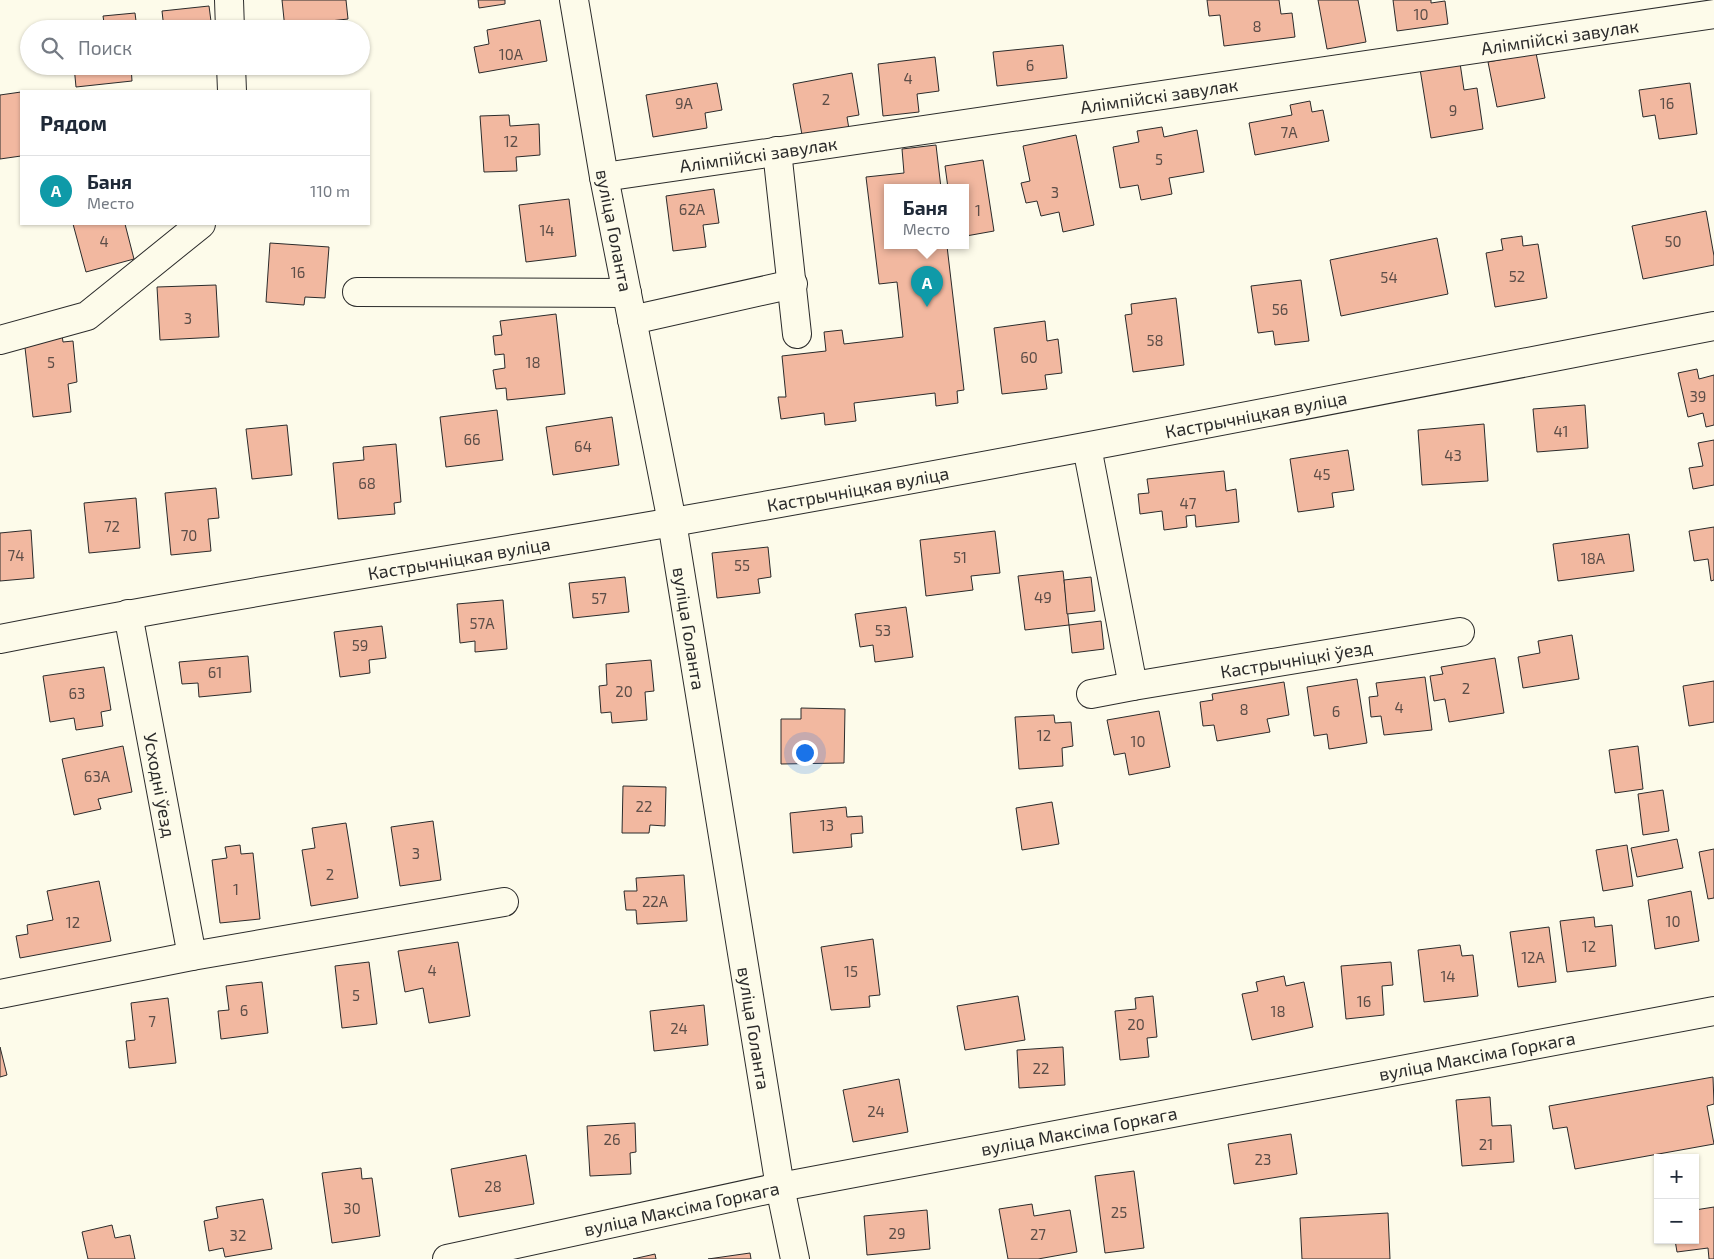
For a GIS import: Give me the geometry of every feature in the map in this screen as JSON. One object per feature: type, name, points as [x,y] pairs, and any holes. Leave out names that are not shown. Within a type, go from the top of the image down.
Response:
[{"type":"street","points":[[229,0],[230,20]]},
{"type":"street","name":"вуліца Голанта","points":[[574,0],[604,177],[672,522],[780,1187],[795,1259]]},
{"type":"street","name":"Алімпійскі завулак","points":[[604,177],[1714,14]]},
{"type":"street","points":[[231,75],[232,90]]},
{"type":"street","points":[[777,151],[797,334]]},
{"type":"street","points":[[0,340],[87,316],[200,225]]},
{"type":"street","points":[[632,320],[793,284]]},
{"type":"street","points":[[357,292],[627,293]]},
{"type":"street","name":"Кастрычніцкая вуліца","points":[[0,639],[128,614],[672,522],[1087,448],[1714,326]]},
{"type":"street","points":[[1087,448],[1133,686]]},
{"type":"street","name":"Усходні ўезд","points":[[128,614],[192,956]]},
{"type":"street","name":"Кастрычніцкі ўезд","points":[[1091,694],[1460,632]]},
{"type":"street","points":[[0,994],[192,956],[504,902]]},
{"type":"street","name":"вуліца Максіма Горкага","points":[[446,1259],[780,1187],[1714,1011]]},
{"type":"building","points":[[282,0],[346,0],[348,19],[284,20]]},
{"type":"building","points":[[478,0],[505,0],[505,4],[479,8]]},
{"type":"building","points":[[1207,0],[1279,0],[1281,14],[1292,13],[1295,37],[1224,46],[1220,15],[1209,16]]},
{"type":"building","points":[[1318,0],[1358,0],[1366,42],[1327,49]]},
{"type":"building","points":[[1393,0],[1431,0],[1431,3],[1445,1],[1448,24],[1397,31]]},
{"type":"building","points":[[209,6],[211,20],[163,20],[162,11]]},
{"type":"building","points":[[135,13],[136,20],[104,20],[103,16]]},
{"type":"building","points":[[540,20],[547,61],[479,73],[474,47],[489,44],[487,30]]},
{"type":"building","points":[[1063,45],[1067,78],[997,86],[993,52]]},
{"type":"building","points":[[1536,53],[1545,98],[1497,107],[1488,62]]},
{"type":"building","points":[[935,57],[939,91],[917,94],[919,112],[883,116],[878,64]]},
{"type":"building","points":[[1460,63],[1464,90],[1477,88],[1483,129],[1431,138],[1420,69]]},
{"type":"building","points":[[852,73],[859,115],[847,117],[849,129],[802,135],[793,84]]},
{"type":"building","points":[[75,75],[132,75],[132,81],[76,87]]},
{"type":"building","points":[[717,83],[722,110],[705,113],[707,128],[653,137],[646,95]]},
{"type":"building","points":[[1690,83],[1697,134],[1659,139],[1655,115],[1643,117],[1639,90]]},
{"type":"building","points":[[20,92],[20,156],[0,159],[0,95]]},
{"type":"building","points":[[1310,101],[1312,112],[1323,110],[1329,141],[1255,155],[1249,123],[1292,115],[1290,105]]},
{"type":"building","points":[[509,115],[510,126],[539,124],[540,155],[516,157],[517,171],[484,172],[480,116]]},
{"type":"building","points":[[1162,127],[1164,137],[1197,130],[1204,172],[1169,178],[1172,194],[1141,200],[1138,185],[1120,188],[1113,147],[1139,142],[1137,131]]},
{"type":"building","points":[[1076,135],[1094,225],[1063,232],[1059,212],[1041,216],[1037,201],[1026,203],[1021,183],[1030,181],[1023,146]]},
{"type":"building","points":[[936,145],[941,184],[884,184],[884,249],[947,249],[964,390],[957,391],[958,403],[936,406],[935,393],[854,403],[856,421],[825,425],[824,413],[781,419],[778,397],[786,397],[782,356],[826,351],[824,332],[842,330],[844,344],[903,337],[897,282],[879,284],[866,177],[904,173],[902,149]]},
{"type":"building","points":[[983,160],[994,231],[969,235],[969,184],[947,184],[945,166]]},
{"type":"building","points":[[714,189],[719,223],[703,225],[706,247],[673,251],[666,196]]},
{"type":"building","points":[[569,199],[576,256],[526,262],[519,205]]},
{"type":"building","points":[[1706,211],[1714,265],[1643,279],[1632,226]]},
{"type":"building","points":[[73,225],[125,225],[134,259],[86,272]]},
{"type":"building","points":[[1522,236],[1523,246],[1538,244],[1547,298],[1495,307],[1486,253],[1503,250],[1501,239]]},
{"type":"building","points":[[1437,238],[1448,294],[1341,316],[1330,260]]},
{"type":"building","points":[[270,243],[329,247],[325,298],[305,297],[304,305],[266,302]]},
{"type":"building","points":[[1301,280],[1309,341],[1275,345],[1273,331],[1258,333],[1251,286]]},
{"type":"building","points":[[216,285],[219,337],[160,340],[157,287]]},
{"type":"building","points":[[1176,298],[1184,365],[1133,372],[1125,315],[1132,314],[1131,304]]},
{"type":"building","points":[[556,314],[565,394],[507,400],[506,388],[496,389],[493,370],[505,368],[504,354],[495,355],[493,336],[502,335],[500,321]]},
{"type":"building","points":[[1045,321],[1047,341],[1058,339],[1062,373],[1045,375],[1047,389],[1002,394],[994,328]]},
{"type":"building","points":[[62,335],[63,342],[73,341],[77,382],[68,384],[71,412],[33,417],[24,339]]},
{"type":"building","points":[[1697,369],[1699,379],[1714,375],[1714,425],[1706,427],[1703,413],[1688,417],[1678,373]]},
{"type":"building","points":[[1585,405],[1588,448],[1537,452],[1533,409]]},
{"type":"building","points":[[497,410],[503,460],[446,467],[440,417]]},
{"type":"building","points":[[612,417],[619,465],[553,475],[546,427]]},
{"type":"building","points":[[1484,424],[1488,481],[1422,485],[1418,430]]},
{"type":"building","points":[[287,425],[292,475],[252,479],[246,429]]},
{"type":"building","points":[[1714,440],[1714,485],[1693,489],[1689,468],[1703,466],[1698,443]]},
{"type":"building","points":[[396,444],[401,502],[394,503],[395,514],[338,519],[333,463],[364,460],[363,447]]},
{"type":"building","points":[[1348,450],[1354,490],[1332,493],[1334,507],[1298,512],[1290,459]]},
{"type":"building","points":[[1224,471],[1226,491],[1236,489],[1239,522],[1196,527],[1195,515],[1186,516],[1187,527],[1164,530],[1162,511],[1140,514],[1138,494],[1149,493],[1147,479]]},
{"type":"building","points":[[216,488],[219,518],[208,519],[211,551],[171,555],[165,493]]},
{"type":"building","points":[[136,498],[140,548],[89,553],[84,503]]},
{"type":"building","points":[[1714,527],[1714,580],[1711,581],[1708,559],[1694,561],[1689,531]]},
{"type":"building","points":[[31,530],[34,578],[0,581],[0,533]]},
{"type":"building","points":[[995,531],[1000,573],[971,576],[973,590],[926,596],[920,540]]},
{"type":"building","points":[[1629,534],[1634,571],[1558,581],[1553,544]]},
{"type":"building","points":[[768,547],[771,577],[758,579],[760,593],[717,598],[712,553]]},
{"type":"building","points":[[1063,571],[1069,625],[1025,630],[1018,576]]},
{"type":"building","points":[[625,577],[629,612],[573,618],[569,583]]},
{"type":"building","points":[[1091,577],[1095,611],[1067,614],[1064,580]]},
{"type":"building","points":[[503,600],[507,649],[475,652],[475,641],[460,643],[457,604]]},
{"type":"building","points":[[906,607],[913,657],[875,662],[873,645],[860,647],[855,614]]},
{"type":"building","points":[[1101,621],[1104,649],[1072,653],[1069,625]]},
{"type":"building","points":[[382,626],[386,658],[369,660],[370,673],[340,677],[334,632]]},
{"type":"building","points":[[1572,635],[1579,679],[1523,688],[1518,657],[1540,653],[1538,641]]},
{"type":"building","points":[[248,656],[251,692],[199,697],[198,683],[182,684],[179,662]]},
{"type":"building","points":[[1495,658],[1504,713],[1449,722],[1445,699],[1434,701],[1430,676],[1443,674],[1441,667]]},
{"type":"building","points":[[651,660],[654,691],[645,692],[647,720],[612,723],[611,712],[601,713],[599,686],[607,685],[606,664]]},
{"type":"building","points":[[104,667],[111,710],[101,712],[103,726],[76,730],[74,718],[50,722],[43,676]]},
{"type":"building","points":[[1425,677],[1432,730],[1384,735],[1381,716],[1371,717],[1369,697],[1378,696],[1376,683]]},
{"type":"building","points":[[1357,679],[1367,743],[1329,749],[1327,734],[1314,736],[1307,687]]},
{"type":"building","points":[[1714,681],[1714,722],[1689,726],[1683,686]]},
{"type":"building","points":[[1284,682],[1289,715],[1267,719],[1270,732],[1217,741],[1214,725],[1203,726],[1200,702],[1213,700],[1212,694]]},
{"type":"building","points":[[801,708],[845,709],[844,763],[781,764],[781,719],[801,719]]},
{"type":"building","points":[[1159,711],[1170,767],[1129,775],[1125,753],[1114,755],[1107,720]]},
{"type":"building","points":[[1054,715],[1055,723],[1071,722],[1073,746],[1062,748],[1063,766],[1019,769],[1015,717]]},
{"type":"building","points":[[123,746],[132,792],[98,799],[101,809],[74,815],[62,759]]},
{"type":"building","points":[[1638,746],[1643,789],[1615,793],[1609,750]]},
{"type":"building","points":[[623,786],[666,787],[665,826],[650,825],[649,833],[622,833]]},
{"type":"building","points":[[1663,790],[1669,831],[1643,835],[1638,794]]},
{"type":"building","points":[[1052,802],[1059,844],[1022,850],[1016,808]]},
{"type":"building","points":[[846,807],[847,817],[862,816],[863,833],[851,834],[852,847],[793,853],[790,813]]},
{"type":"building","points":[[433,821],[441,880],[400,886],[391,827]]},
{"type":"building","points":[[346,823],[358,898],[311,906],[302,850],[315,848],[312,828]]},
{"type":"building","points":[[1677,839],[1683,868],[1637,877],[1631,848]]},
{"type":"building","points":[[240,845],[241,854],[253,853],[260,919],[220,923],[212,860],[227,858],[225,847]]},
{"type":"building","points":[[1627,845],[1633,886],[1603,891],[1596,850]]},
{"type":"building","points":[[1714,849],[1714,898],[1708,899],[1699,852]]},
{"type":"building","points":[[684,875],[687,921],[637,924],[636,910],[626,910],[624,891],[637,891],[636,878]]},
{"type":"building","points":[[99,881],[111,941],[20,958],[16,936],[28,934],[27,925],[53,920],[47,891]]},
{"type":"building","points":[[1691,891],[1699,941],[1655,949],[1648,900]]},
{"type":"building","points":[[1594,917],[1595,927],[1612,925],[1616,966],[1567,972],[1560,921]]},
{"type":"building","points":[[1549,927],[1556,982],[1518,987],[1510,932]]},
{"type":"building","points":[[873,939],[880,995],[869,996],[870,1007],[831,1010],[821,947]]},
{"type":"building","points":[[458,942],[470,1016],[429,1023],[423,988],[405,992],[398,951]]},
{"type":"building","points":[[1460,945],[1462,956],[1473,955],[1478,996],[1424,1002],[1418,950]]},
{"type":"building","points":[[369,962],[377,1024],[342,1028],[335,966]]},
{"type":"building","points":[[1391,962],[1393,985],[1382,986],[1384,1015],[1346,1019],[1341,966]]},
{"type":"building","points":[[1284,976],[1286,986],[1304,982],[1313,1027],[1252,1040],[1242,994],[1258,991],[1256,982]]},
{"type":"building","points":[[262,982],[268,1033],[221,1039],[218,1011],[229,1010],[226,986]]},
{"type":"building","points":[[1018,996],[1025,1040],[965,1050],[957,1006]]},
{"type":"building","points":[[1153,996],[1157,1037],[1147,1038],[1149,1057],[1120,1060],[1115,1011],[1136,1009],[1135,998]]},
{"type":"building","points":[[168,998],[176,1063],[129,1068],[126,1041],[135,1040],[131,1003]]},
{"type":"building","points":[[704,1005],[708,1045],[654,1051],[650,1011]]},
{"type":"building","points":[[0,1047],[7,1075],[0,1077]]},
{"type":"building","points":[[1063,1047],[1065,1085],[1019,1088],[1017,1050]]},
{"type":"building","points":[[1713,1077],[1714,1104],[1707,1106],[1714,1144],[1575,1169],[1567,1127],[1553,1129],[1549,1106]]},
{"type":"building","points":[[899,1079],[908,1132],[853,1142],[843,1090]]},
{"type":"building","points":[[1490,1097],[1492,1126],[1511,1125],[1514,1162],[1462,1166],[1456,1100]]},
{"type":"building","points":[[635,1123],[636,1152],[630,1153],[631,1174],[590,1176],[587,1126]]},
{"type":"building","points":[[1291,1134],[1297,1174],[1234,1184],[1228,1144]]},
{"type":"building","points":[[526,1155],[534,1204],[459,1217],[451,1169]]},
{"type":"building","points":[[361,1168],[362,1179],[372,1178],[380,1236],[332,1243],[322,1173]]},
{"type":"building","points":[[1134,1171],[1144,1248],[1105,1253],[1095,1176]]},
{"type":"building","points":[[263,1199],[272,1249],[225,1257],[223,1248],[209,1251],[204,1221],[218,1218],[216,1207]]},
{"type":"building","points":[[1032,1204],[1034,1216],[1070,1210],[1077,1252],[1038,1259],[1008,1259],[999,1209]]},
{"type":"building","points":[[1714,1207],[1714,1259],[1709,1259],[1708,1248],[1677,1252],[1676,1244],[1699,1244],[1699,1209]]},
{"type":"building","points":[[927,1210],[930,1249],[867,1255],[864,1216]]},
{"type":"building","points":[[1388,1213],[1390,1259],[1302,1259],[1300,1218]]},
{"type":"building","points":[[112,1225],[115,1238],[130,1235],[135,1259],[88,1259],[82,1232]]},
{"type":"building","points":[[750,1253],[751,1259],[708,1259]]},
{"type":"building","points":[[655,1254],[656,1259],[633,1259]]},
{"type":"place","name":"Баня","points":[[927,307]]}]
